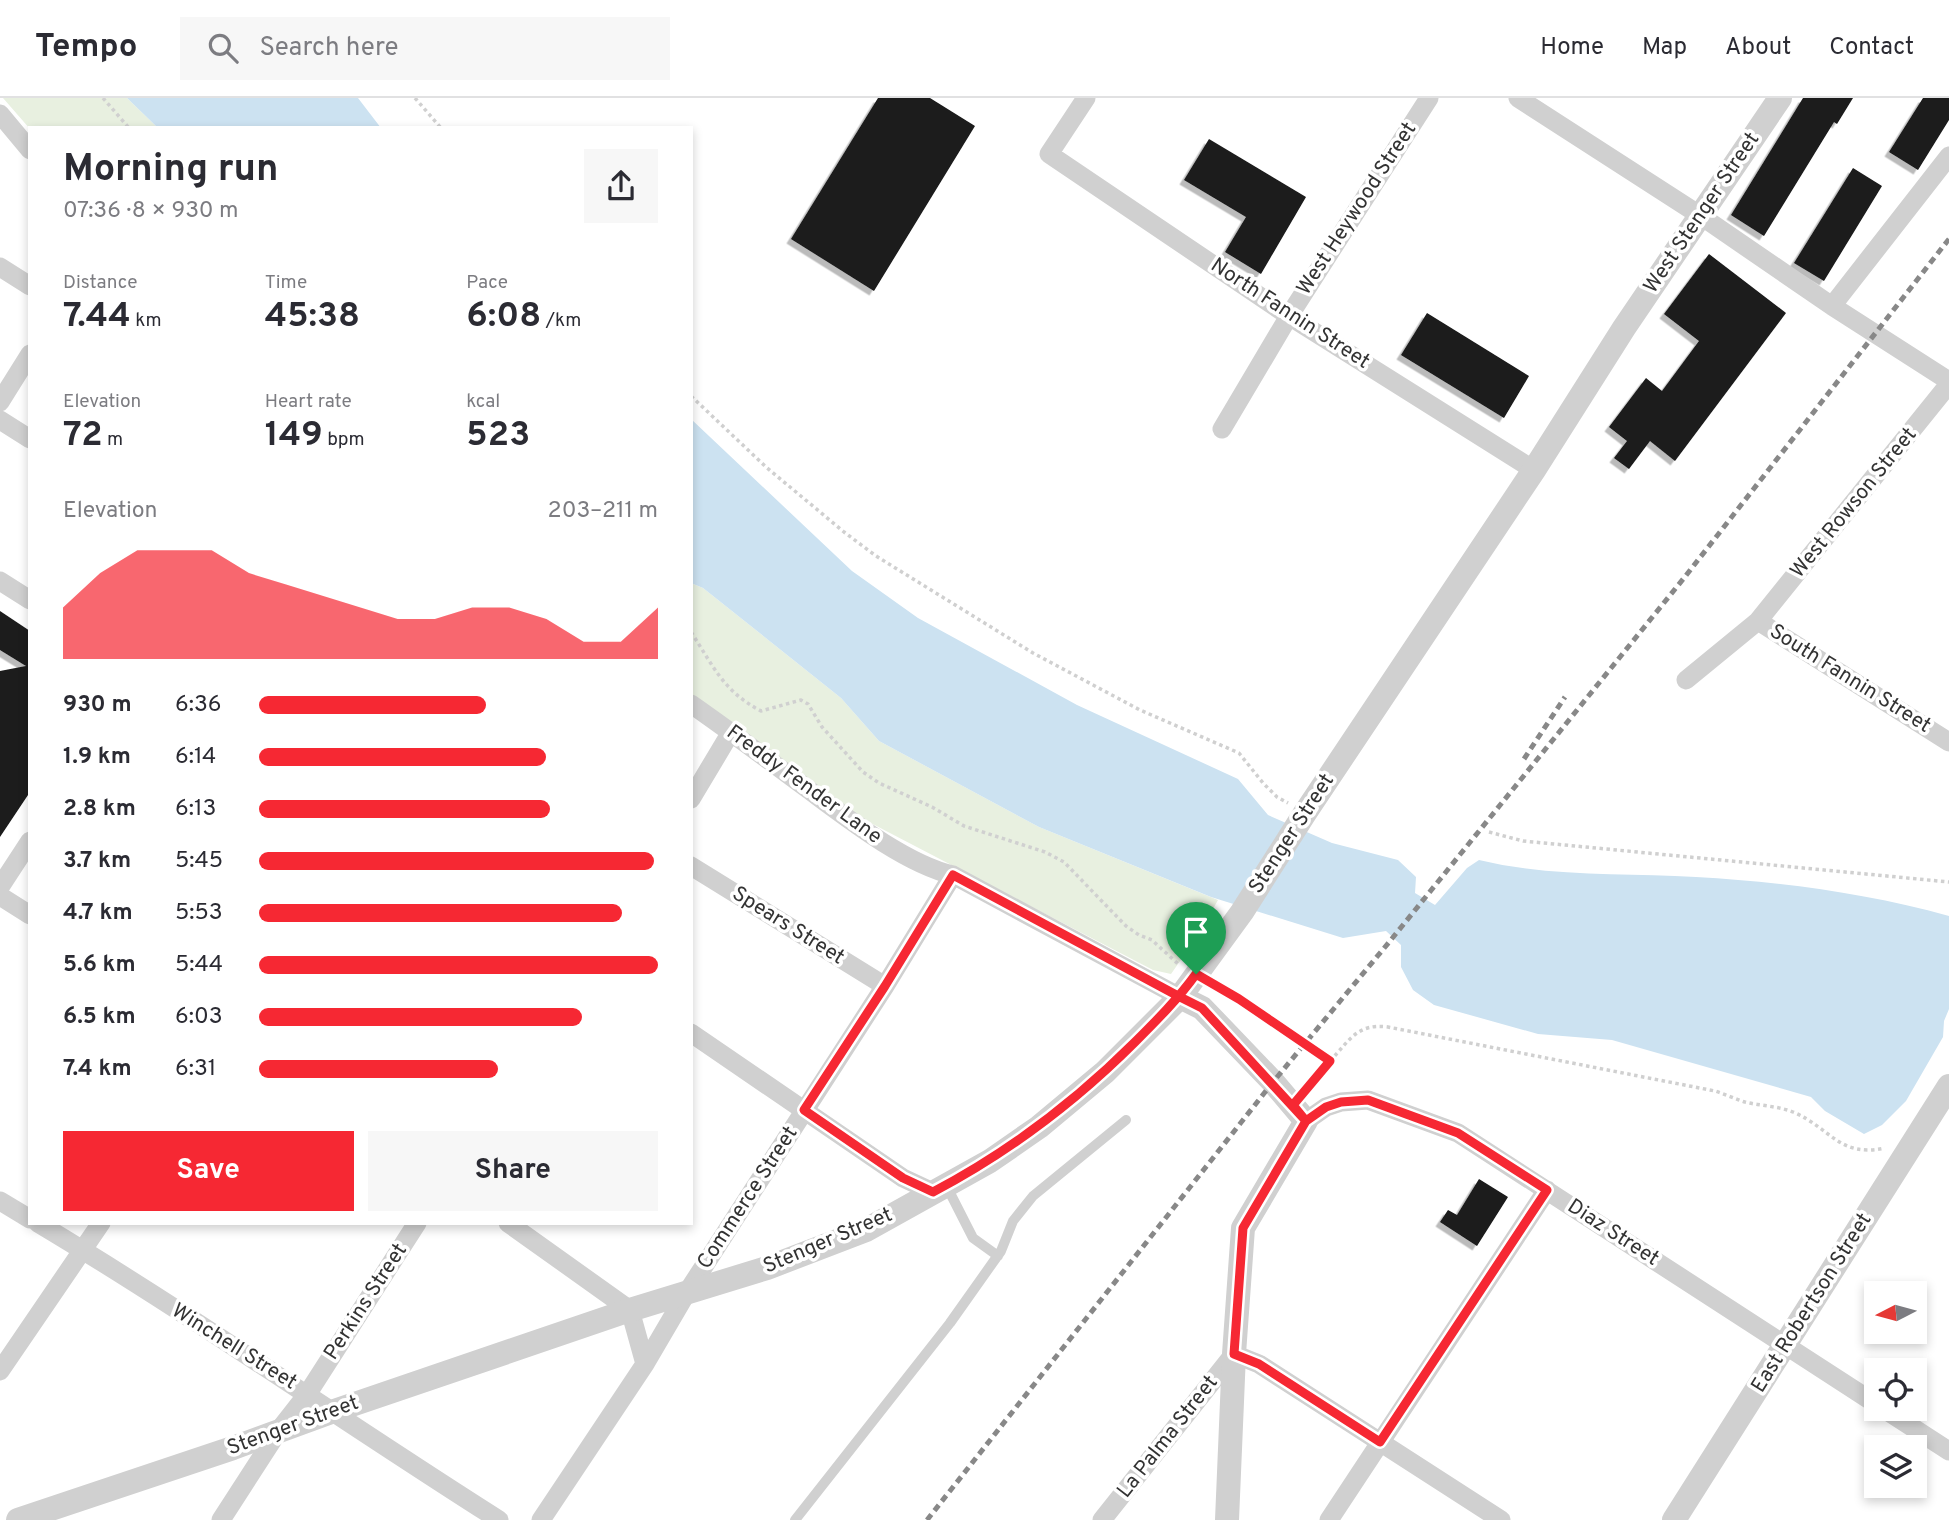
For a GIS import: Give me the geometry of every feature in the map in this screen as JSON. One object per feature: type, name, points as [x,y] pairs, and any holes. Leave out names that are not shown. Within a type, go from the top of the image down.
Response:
[{"type":"street","name":"North Fannin Street","points":[[1086,98],[1048,154],[1289,316],[1534,470]]},
{"type":"street","name":"West Heywood Street","points":[[1222,429],[1289,316],[1429,98]]},
{"type":"street","points":[[1518,98],[1701,216],[1949,382]]},
{"type":"street","name":"West Stenger Street","points":[[1624,328],[1780,98]]},
{"type":"street","points":[[0,114],[28,148]]},
{"type":"street","points":[[1832,306],[1949,156]]},
{"type":"street","points":[[0,267],[28,285]]},
{"type":"street","name":"Stenger Street","points":[[18,1520],[630,1310],[767,1268],[866,1230],[990,1161],[1039,1127],[1105,1072],[1180,997],[1242,912],[1534,470],[1624,328]]},
{"type":"street","points":[[0,402],[28,357]]},
{"type":"street","name":"West Rowson Street","points":[[1758,621],[1949,382]]},
{"type":"street","points":[[0,420],[28,438]]},
{"type":"street","points":[[0,581],[28,599]]},
{"type":"street","name":"South Fannin Street","points":[[1686,680],[1758,621],[1949,742]]},
{"type":"street","name":"Freddy Fender Lane","points":[[693,705],[878,839],[936,870],[953,875],[1202,1008],[1299,1113]]},
{"type":"street","points":[[693,796],[731,732]]},
{"type":"street","points":[[0,887],[28,844]]},
{"type":"street","name":"Spears Street","points":[[693,867],[885,986]]},
{"type":"street","name":"Commerce Street","points":[[541,1520],[645,1364],[686,1294],[885,986],[953,875]]},
{"type":"street","points":[[0,896],[28,914]]},
{"type":"street","points":[[693,1034],[903,1178],[940,1189]]},
{"type":"street","name":"East Robertson Street","points":[[1674,1520],[1949,1086]]},
{"type":"street","name":"Diaz Street","points":[[1299,1113],[1341,1102],[1368,1100],[1458,1133],[1864,1396]]},
{"type":"street","points":[[1227,1520],[1243,1228],[1299,1113]]},
{"type":"street","points":[[1329,1520],[1547,1190]]},
{"type":"street","points":[[0,1201],[28,1218]]},
{"type":"street","name":"Winchell Street","points":[[41,1225],[308,1393],[356,1429],[499,1520]]},
{"type":"street","points":[[0,1371],[100,1225]]},
{"type":"street","name":"Perkins Street","points":[[221,1520],[279,1430],[308,1393],[416,1225]]},
{"type":"street","points":[[511,1225],[630,1310],[645,1364]]},
{"type":"street","points":[[1234,1354],[1259,1364],[1501,1520]]},
{"type":"street","name":"La Palma Street","points":[[1102,1520],[1234,1354]]},
{"type":"street","points":[[1903,1421],[1949,1451]]},
{"type":"lane","points":[[795,1520],[950,1323],[998,1256],[1013,1221],[1033,1196],[1126,1120]]},
{"type":"lane","points":[[940,1189],[974,1238],[998,1256]]},
{"type":"path","points":[[103,98],[127,126]]},
{"type":"path","points":[[415,98],[439,126]]},
{"type":"path","points":[[693,398],[766,467],[844,533],[876,556],[1045,660],[1140,710],[1239,753],[1277,797],[1305,813]]},
{"type":"path","points":[[693,635],[729,689],[754,708],[761,711],[801,700],[808,704],[822,727],[863,772],[879,783],[964,826],[1045,852],[1064,862],[1126,926],[1152,940],[1177,963],[1239,999],[1330,1061]]},
{"type":"path","points":[[1489,832],[1523,841],[1949,882]]},
{"type":"path","points":[[1299,1113],[1330,1061],[1363,1029],[1372,1025],[1715,1091],[1746,1102],[1792,1111],[1813,1122],[1847,1147],[1860,1151],[1914,1141]]},
{"type":"green space","points":[[3,98],[127,98],[156,126],[28,126]]},
{"type":"green space","points":[[693,584],[703,588],[841,698],[879,741],[1039,827],[1218,900],[1199,934],[1171,974],[1153,970],[865,820],[693,700]]},
{"type":"water","points":[[127,98],[358,98],[379,126],[156,126]]},
{"type":"water","points":[[693,421],[852,571],[918,618],[1077,705],[1238,779],[1268,815],[1332,843],[1398,860],[1416,877],[1415,893],[1435,905],[1467,868],[1479,860],[1560,872],[1696,877],[1792,885],[1887,901],[1949,916],[1949,1009],[1944,1021],[1943,1037],[1906,1101],[1882,1125],[1864,1134],[1825,1111],[1811,1097],[1612,1040],[1538,1034],[1434,1005],[1413,990],[1401,967],[1401,945],[1386,931],[1343,938],[1211,897],[1039,827],[879,741],[841,698],[703,588],[693,584]]},
{"type":"building","points":[[878,98],[930,98],[975,126],[874,291],[791,239]]},
{"type":"building","points":[[1803,98],[1853,98],[1837,124],[1834,122],[1764,236],[1731,215]]},
{"type":"building","points":[[1923,98],[1949,98],[1949,120],[1918,170],[1889,152]]},
{"type":"building","points":[[1209,139],[1306,197],[1261,274],[1225,252],[1246,217],[1184,180]]},
{"type":"building","points":[[1853,168],[1882,186],[1824,281],[1794,263]]},
{"type":"building","points":[[1709,254],[1786,313],[1675,461],[1650,441],[1629,469],[1614,458],[1627,441],[1609,427],[1646,378],[1662,391],[1699,341],[1664,314]]},
{"type":"building","points":[[1427,313],[1529,376],[1504,418],[1401,355]]},
{"type":"building","points":[[0,611],[28,630],[28,795],[0,837],[0,671],[26,666],[0,650]]},
{"type":"building","points":[[1479,1179],[1508,1197],[1477,1246],[1440,1222],[1448,1210],[1457,1215]]},
{"type":"railway","points":[[927,1520],[1273,1082],[1684,578],[1949,239]]},
{"type":"railway","points":[[1524,759],[1565,697]]},
{"type":"route","points":[[1196,974],[1180,997],[1105,1072],[1039,1127],[990,1161],[933,1192],[903,1178],[804,1110],[953,875],[1180,997],[1202,1008],[1273,1082],[1306,1121],[1326,1107],[1341,1102],[1368,1100],[1458,1133],[1547,1190],[1380,1442],[1259,1364],[1234,1354],[1243,1228],[1306,1121],[1293,1105],[1330,1061],[1239,999],[1196,974]]}]
